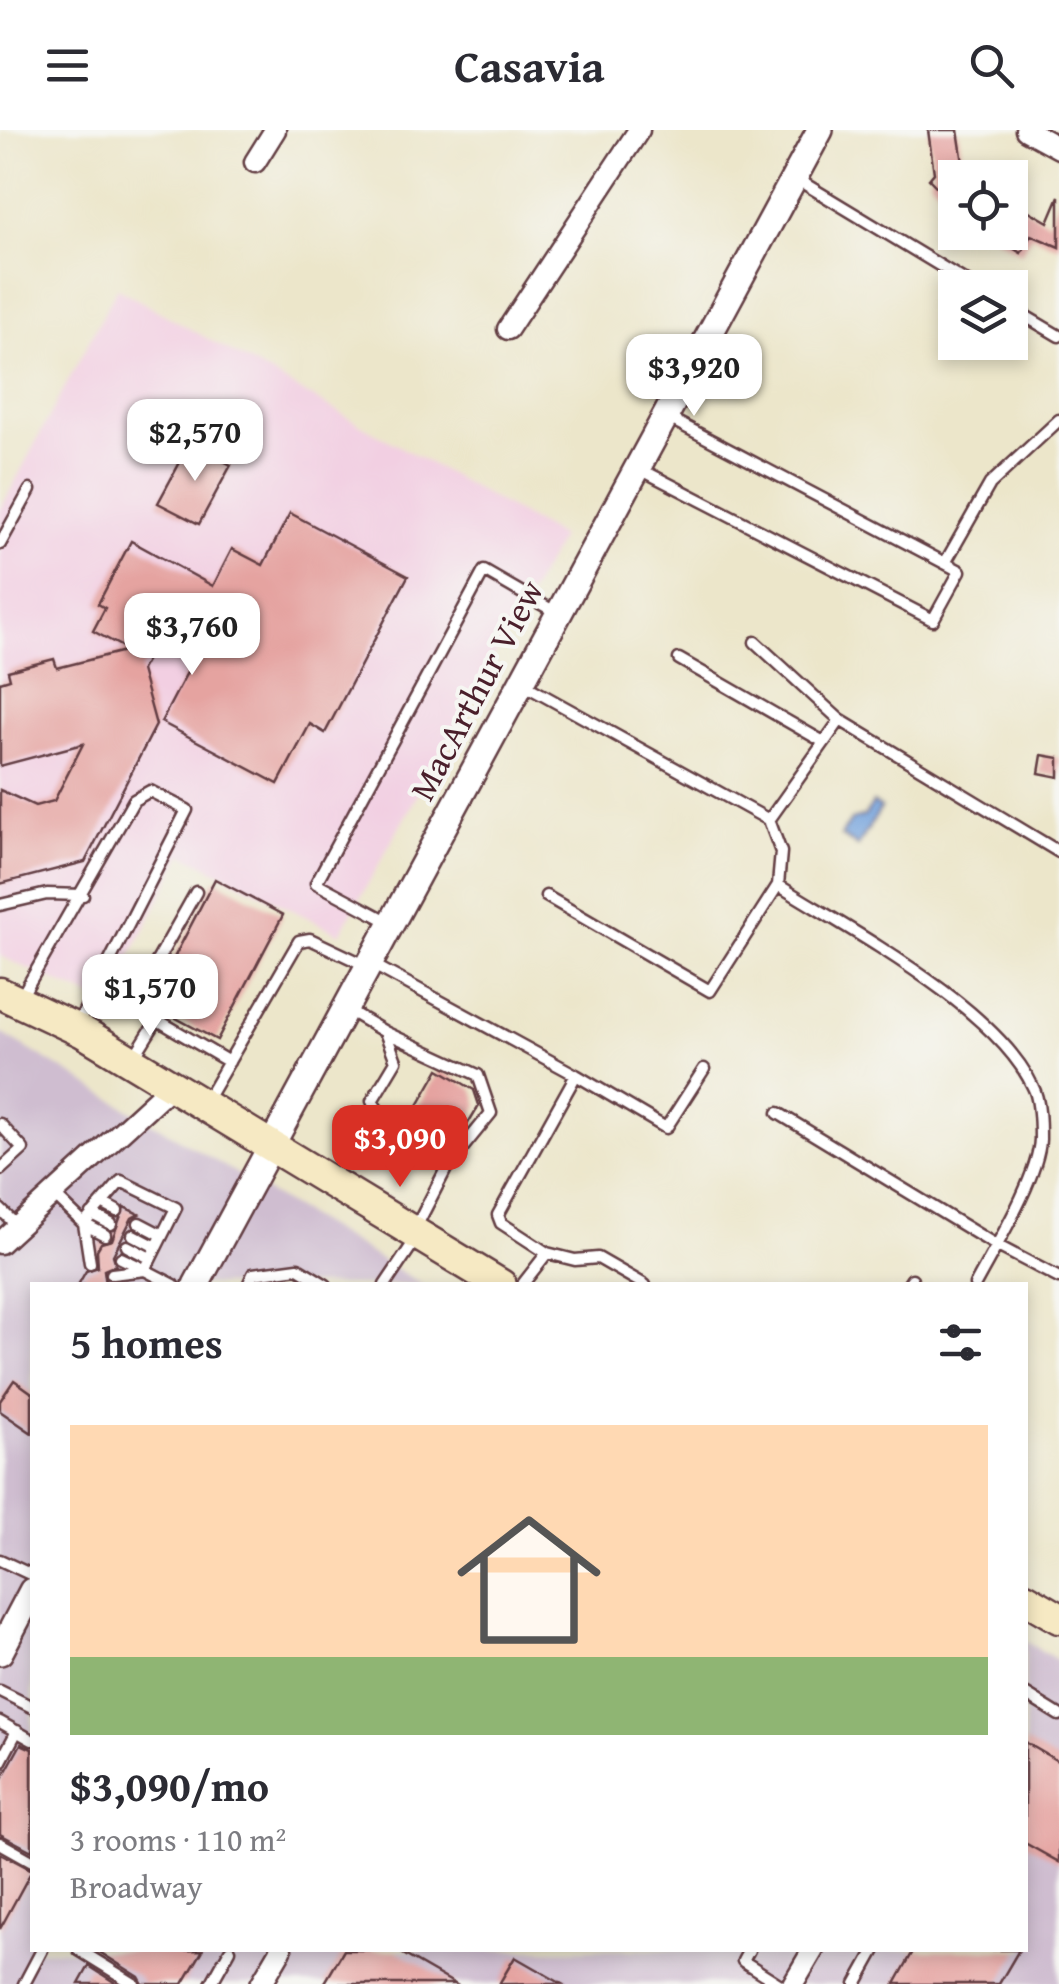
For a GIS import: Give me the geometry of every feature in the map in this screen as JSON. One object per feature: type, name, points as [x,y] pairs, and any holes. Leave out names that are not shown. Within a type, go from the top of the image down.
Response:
[{"type":"main road","points":[[9,997],[76,1028],[268,1148],[495,1282]]},
{"type":"main road","points":[[1028,1600],[1059,1618]]},
{"type":"street","points":[[255,162],[275,130]]},
{"type":"street","points":[[508,330],[639,130]]},
{"type":"street","name":"MacArthur View","points":[[198,1282],[820,130]]},
{"type":"street","points":[[1026,130],[1059,148]]},
{"type":"street","points":[[0,1243],[170,1086]]},
{"type":"street","points":[[0,1652],[30,1595]]},
{"type":"street","points":[[262,1984],[281,1952]]},
{"type":"street","points":[[793,1984],[812,1952]]},
{"type":"lane","points":[[794,178],[948,270]]},
{"type":"lane","points":[[1028,318],[1059,336]]},
{"type":"lane","points":[[637,467],[933,620],[960,572],[664,416]]},
{"type":"lane","points":[[945,564],[990,484],[1059,420]]},
{"type":"lane","points":[[0,544],[30,490]]},
{"type":"lane","points":[[390,923],[316,883],[484,571],[558,614]]},
{"type":"lane","points":[[754,642],[840,720],[1059,852]]},
{"type":"lane","points":[[679,659],[822,742]]},
{"type":"lane","points":[[520,682],[770,820],[780,852],[778,885],[710,991],[546,896]]},
{"type":"lane","points":[[770,820],[840,720]]},
{"type":"lane","points":[[9,997],[83,895],[134,800],[150,791],[187,810],[76,1028]]},
{"type":"lane","points":[[778,885],[904,965],[989,1029],[1036,1090],[1040,1142],[1028,1184],[976,1282]]},
{"type":"lane","points":[[196,892],[139,994],[139,1009],[229,1062]]},
{"type":"lane","points":[[0,906],[47,894],[83,895]]},
{"type":"lane","points":[[202,1107],[299,941],[310,939],[367,964],[576,1074],[666,1128],[704,1069]]},
{"type":"lane","points":[[344,1008],[385,1032],[478,1075],[490,1113],[446,1167],[416,1234],[387,1282]]},
{"type":"lane","points":[[131,1062],[157,1020]]},
{"type":"lane","points":[[385,1032],[396,1060],[372,1101],[394,1136],[446,1167]]},
{"type":"lane","points":[[576,1074],[498,1216],[501,1223],[547,1254],[574,1260],[598,1258],[640,1282]]},
{"type":"lane","points":[[778,1113],[994,1244],[1059,1278]]},
{"type":"lane","points":[[0,1124],[23,1149],[0,1170]]},
{"type":"lane","points":[[90,1262],[84,1224],[121,1181],[176,1208],[148,1264]]},
{"type":"lane","points":[[53,1194],[84,1224],[108,1229],[92,1214]]},
{"type":"lane","points":[[102,1203],[117,1211]]},
{"type":"lane","points":[[0,1209],[18,1227]]},
{"type":"lane","points":[[139,1223],[162,1235]]},
{"type":"lane","points":[[156,1246],[130,1240],[148,1264],[170,1282]]},
{"type":"lane","points":[[87,1242],[98,1248]]},
{"type":"lane","points":[[524,1282],[547,1254]]},
{"type":"lane","points":[[120,1258],[148,1264]]},
{"type":"lane","points":[[112,1274],[148,1264]]},
{"type":"lane","points":[[249,1282],[253,1274],[298,1268],[321,1282]]},
{"type":"lane","points":[[0,1560],[30,1574]]},
{"type":"lane","points":[[0,1691],[30,1706]]},
{"type":"lane","points":[[1028,1696],[1059,1715]]},
{"type":"lane","points":[[0,1722],[30,1739]]},
{"type":"lane","points":[[0,1763],[17,1732]]},
{"type":"lane","points":[[0,1843],[30,1860]]},
{"type":"lane","points":[[24,1984],[41,1952]]},
{"type":"lane","points":[[82,1952],[134,1984]]},
{"type":"lane","points":[[211,1984],[229,1952]]},
{"type":"lane","points":[[748,1952],[743,1961],[779,1984]]},
{"type":"lane","points":[[856,1984],[874,1952]]},
{"type":"shaded area","points":[[117,288],[561,537],[340,934],[183,854],[106,1004],[0,956],[0,510]]},
{"type":"shaded area","points":[[0,1032],[418,1282],[30,1282],[30,1952],[1028,1952],[1028,1643],[1059,1661],[1059,1984],[0,1984]]},
{"type":"water","points":[[873,803],[881,808],[858,846],[841,836],[851,820],[865,816]]},
{"type":"building","points":[[928,130],[958,130],[963,160],[938,160],[938,188],[929,179],[934,173]]},
{"type":"building","points":[[1059,196],[1059,247],[1031,235],[1028,240],[1028,210],[1048,222]]},
{"type":"building","points":[[190,444],[231,465],[199,524],[158,503]]},
{"type":"building","points":[[290,513],[408,576],[325,733],[310,724],[278,784],[161,722],[193,661],[157,641],[141,670],[156,725],[85,862],[0,884],[0,790],[35,806],[54,801],[83,744],[0,766],[0,682],[10,679],[8,671],[54,659],[57,668],[128,650],[93,631],[105,608],[98,604],[131,541],[213,586],[232,549],[263,565]]},
{"type":"building","points":[[1042,755],[1059,758],[1059,777],[1039,773]]},
{"type":"building","points":[[215,879],[283,915],[217,1040],[150,1004]]},
{"type":"building","points":[[439,1069],[474,1090],[479,1105],[461,1135],[416,1109]]},
{"type":"building","points":[[124,1207],[139,1214],[132,1218],[113,1255],[116,1265],[104,1270],[106,1282],[80,1282],[86,1271],[98,1267],[97,1250],[101,1243],[112,1240]]},
{"type":"building","points":[[14,1380],[30,1392],[30,1432],[0,1411],[0,1401]]},
{"type":"building","points":[[21,1744],[30,1748],[30,1850],[0,1834],[0,1782]]},
{"type":"building","points":[[1028,1744],[1059,1762],[1059,1862],[1028,1845]]},
{"type":"building","points":[[0,1853],[30,1869],[30,1874],[0,1929]]},
{"type":"building","points":[[100,1952],[202,1952],[183,1984],[143,1984],[139,1977]]},
{"type":"building","points":[[343,1952],[399,1952],[455,1984],[324,1984]]},
{"type":"building","points":[[913,1952],[1018,1952],[999,1984],[895,1984]]},
{"type":"building","points":[[515,1957],[562,1984],[499,1984]]},
{"type":"building","points":[[89,1966],[117,1984],[79,1984]]}]
